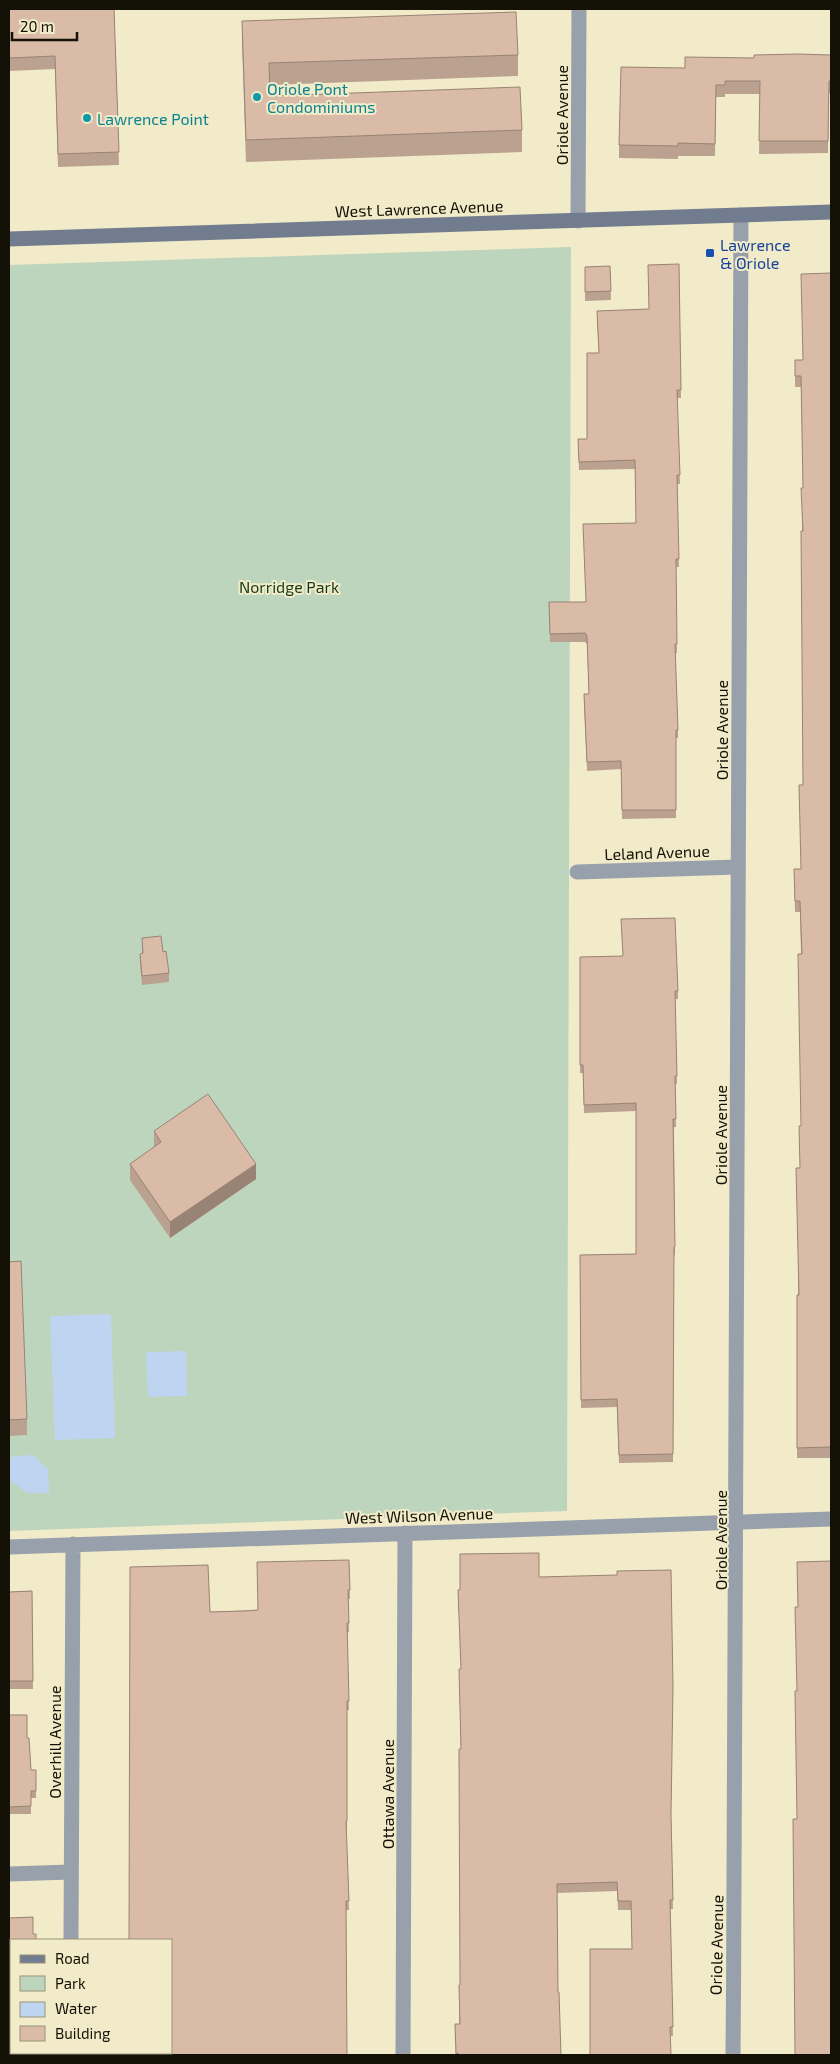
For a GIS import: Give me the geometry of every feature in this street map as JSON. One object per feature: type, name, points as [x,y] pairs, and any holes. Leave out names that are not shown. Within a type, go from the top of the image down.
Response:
[{"type":"main road","name":"West Lawrence Avenue","points":[[9,239],[831,212]]},
{"type":"street","name":"Oriole Avenue","points":[[578,221],[579,9]]},
{"type":"street","name":"Oriole Avenue","points":[[733,2055],[737,1522],[741,215]]},
{"type":"street","name":"Leland Avenue","points":[[577,872],[738,867]]},
{"type":"street","name":"West Wilson Avenue","points":[[9,1547],[831,1519]]},
{"type":"street","name":"Ottawa Avenue","points":[[403,2055],[405,1533]]},
{"type":"street","name":"Overhill Avenue","points":[[71,1939],[73,1544]]},
{"type":"street","points":[[9,1874],[71,1872]]},
{"type":"green space","name":"Norridge Park","points":[[571,247],[567,1511],[9,1531],[9,265]]},
{"type":"water","points":[[111,1314],[115,1438],[55,1440],[50,1316]]},
{"type":"water","points":[[186,1351],[187,1396],[148,1397],[146,1352]]},
{"type":"water","points":[[33,1455],[48,1469],[49,1493],[27,1493],[10,1480],[9,1457]]},
{"type":"building","name":"Lawrence Point","points":[[9,9],[114,9],[119,152],[58,154],[55,56],[9,58]]},
{"type":"building","points":[[516,12],[518,55],[269,63],[270,96],[520,87],[522,130],[246,140],[242,21]]},
{"type":"building","points":[[754,55],[831,55],[828,141],[759,141],[760,81],[725,81],[725,85],[716,85],[715,144],[678,143],[678,146],[619,145],[621,67],[685,68],[685,57],[754,58]]},
{"type":"building","points":[[679,264],[681,390],[677,390],[680,475],[677,475],[679,559],[676,559],[677,644],[675,644],[678,730],[676,730],[676,810],[622,810],[621,761],[587,762],[584,694],[589,694],[587,636],[585,633],[550,634],[549,602],[586,602],[583,524],[636,523],[635,460],[579,462],[578,439],[587,439],[587,353],[599,353],[597,311],[649,309],[648,265]]},
{"type":"building","points":[[610,266],[611,291],[585,292],[585,267]]},
{"type":"building","points":[[831,273],[831,1447],[797,1448],[797,1295],[799,1295],[796,1168],[800,1168],[799,1126],[801,1126],[798,954],[802,954],[800,901],[795,901],[794,869],[801,869],[799,785],[803,785],[801,531],[803,531],[801,488],[803,488],[801,376],[795,376],[795,360],[803,360],[801,274]]},
{"type":"building","points":[[675,918],[678,991],[675,991],[676,1119],[673,1119],[675,1247],[673,1454],[619,1455],[617,1399],[581,1400],[580,1255],[636,1254],[636,1103],[584,1105],[583,1065],[580,1065],[580,957],[623,956],[621,919]]},
{"type":"building","points":[[161,936],[163,952],[166,951],[169,973],[142,976],[140,954],[143,953],[142,938]]},
{"type":"building","points":[[208,1094],[256,1164],[170,1222],[130,1164],[161,1142],[154,1131]]},
{"type":"building","points":[[21,1261],[27,1419],[9,1420],[9,1262]]},
{"type":"building","points":[[539,1553],[539,1577],[617,1575],[617,1571],[671,1570],[673,1900],[670,1900],[673,2027],[670,2027],[671,2055],[590,2055],[590,1949],[632,1949],[631,1901],[618,1901],[617,1882],[557,1884],[558,1992],[561,2055],[456,2054],[455,2024],[460,2024],[459,1749],[461,1749],[459,1669],[461,1669],[458,1590],[460,1590],[460,1554]]},
{"type":"building","points":[[349,1560],[349,1623],[347,1623],[349,1701],[347,1701],[346,1821],[349,1901],[346,1901],[347,2055],[128,2055],[172,2054],[172,1939],[129,1939],[130,1567],[208,1565],[210,1612],[243,1611],[258,1610],[257,1562]]},
{"type":"building","points":[[831,1561],[831,2055],[795,2055],[793,1819],[797,1819],[795,1607],[798,1607],[797,1562]]},
{"type":"building","points":[[32,1591],[33,1681],[9,1681],[9,1592]]},
{"type":"building","points":[[9,1715],[27,1715],[27,1738],[29,1738],[31,1770],[36,1770],[36,1791],[31,1791],[31,1806],[9,1807]]},
{"type":"building","points":[[33,1917],[33,1934],[36,1934],[36,1939],[10,1939],[10,2013],[9,2013],[9,1918]]},
{"type":"building","points":[[9,2049],[10,2054],[25,2054],[25,2055],[9,2055]]},
{"type":"place","name":"Oriole Pont Condominiums","points":[[257,97]]},
{"type":"place","name":"Lawrence Point","points":[[87,118]]},
{"type":"place","name":"Lawrence & Oriole","points":[[710,253]]}]
